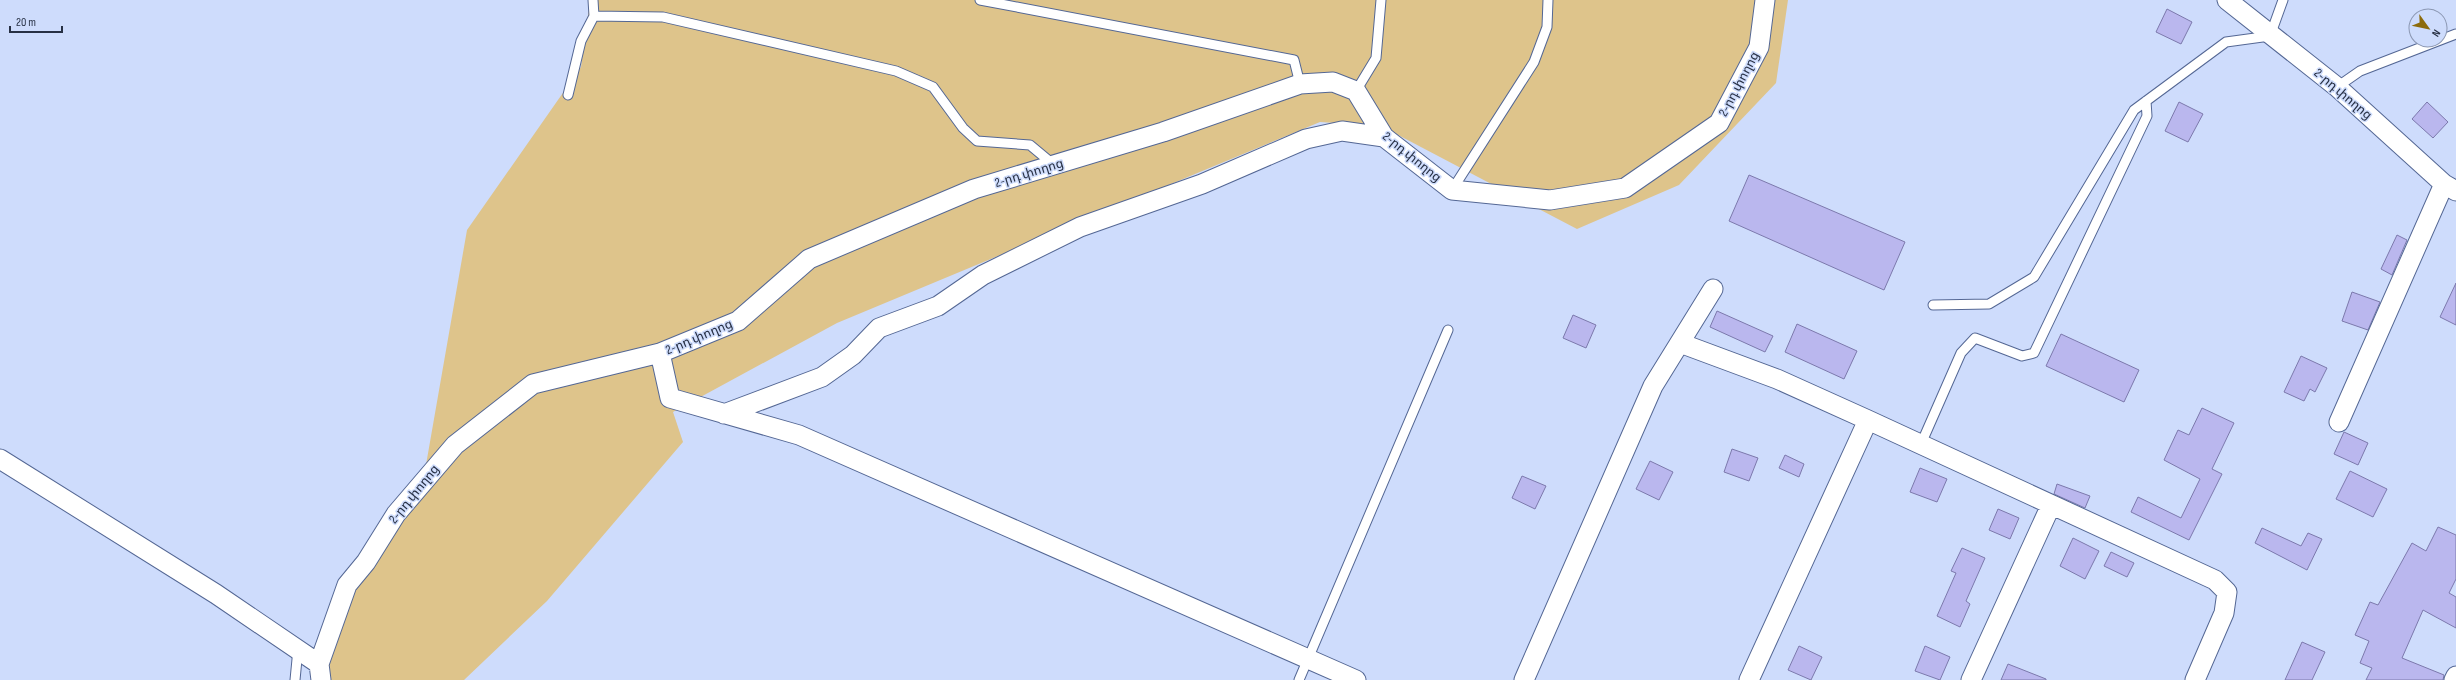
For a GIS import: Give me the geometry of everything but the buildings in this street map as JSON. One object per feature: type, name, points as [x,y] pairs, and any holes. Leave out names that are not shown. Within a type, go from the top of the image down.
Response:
[{"type":"street","name":"2-րդ փողոց","points":[[320,672],[347,585],[366,562],[396,514],[455,445],[533,384],[660,354],[738,321],[810,259],[974,190],[1163,132],[1300,84],[1334,82],[1356,91],[1384,137],[1452,190],[1550,200],[1625,188],[1719,123],[1759,48],[1765,0]]},
{"type":"street","name":"2-րդ փողոց","points":[[2227,0],[2270,36],[2337,86],[2450,188]]},
{"type":"street","points":[[724,414],[791,387],[822,378],[853,355],[879,328],[938,306],[982,275],[1080,227],[1202,184],[1306,139],[1342,131],[1384,137]]},
{"type":"street","points":[[2339,422],[2450,188]]},
{"type":"street","points":[[1524,680],[1653,386],[1713,289]]},
{"type":"street","points":[[1680,343],[1777,379],[2215,580],[2227,592],[2224,613],[2195,680]]},
{"type":"street","points":[[660,354],[670,398],[799,435],[1356,680]]},
{"type":"street","points":[[1749,680],[1868,420]]},
{"type":"street","points":[[0,459],[216,594],[298,649],[320,672]]},
{"type":"street","points":[[1971,680],[2051,505]]},
{"type":"street","points":[[2454,680],[2456,676]]},
{"type":"lane","points":[[568,95],[581,41],[594,16],[593,0]]},
{"type":"lane","points":[[980,0],[1294,60],[1300,84]]},
{"type":"lane","points":[[1356,91],[1376,58],[1381,0]]},
{"type":"lane","points":[[1452,190],[1534,62],[1547,27],[1548,0]]},
{"type":"lane","points":[[1933,305],[1989,304],[2034,277],[2134,110],[2226,42],[2270,36],[2283,0]]},
{"type":"lane","points":[[594,16],[663,17],[896,71],[933,87],[963,128],[977,141],[1030,145],[1054,165]]},
{"type":"lane","points":[[2337,86],[2360,71],[2456,34]]},
{"type":"lane","points":[[1921,444],[1961,353],[1975,338],[2022,356],[2034,353],[2147,116],[2146,101]]},
{"type":"lane","points":[[1299,680],[1448,330]]},
{"type":"lane","points":[[296,680],[298,649]]},
{"type":"shaded area","points":[[590,0],[1788,0],[1776,83],[1679,185],[1577,229],[1381,126],[1320,122],[837,323],[673,412],[683,442],[547,601],[464,680],[326,680],[323,665],[345,602],[423,482],[467,230],[581,67]]}]
